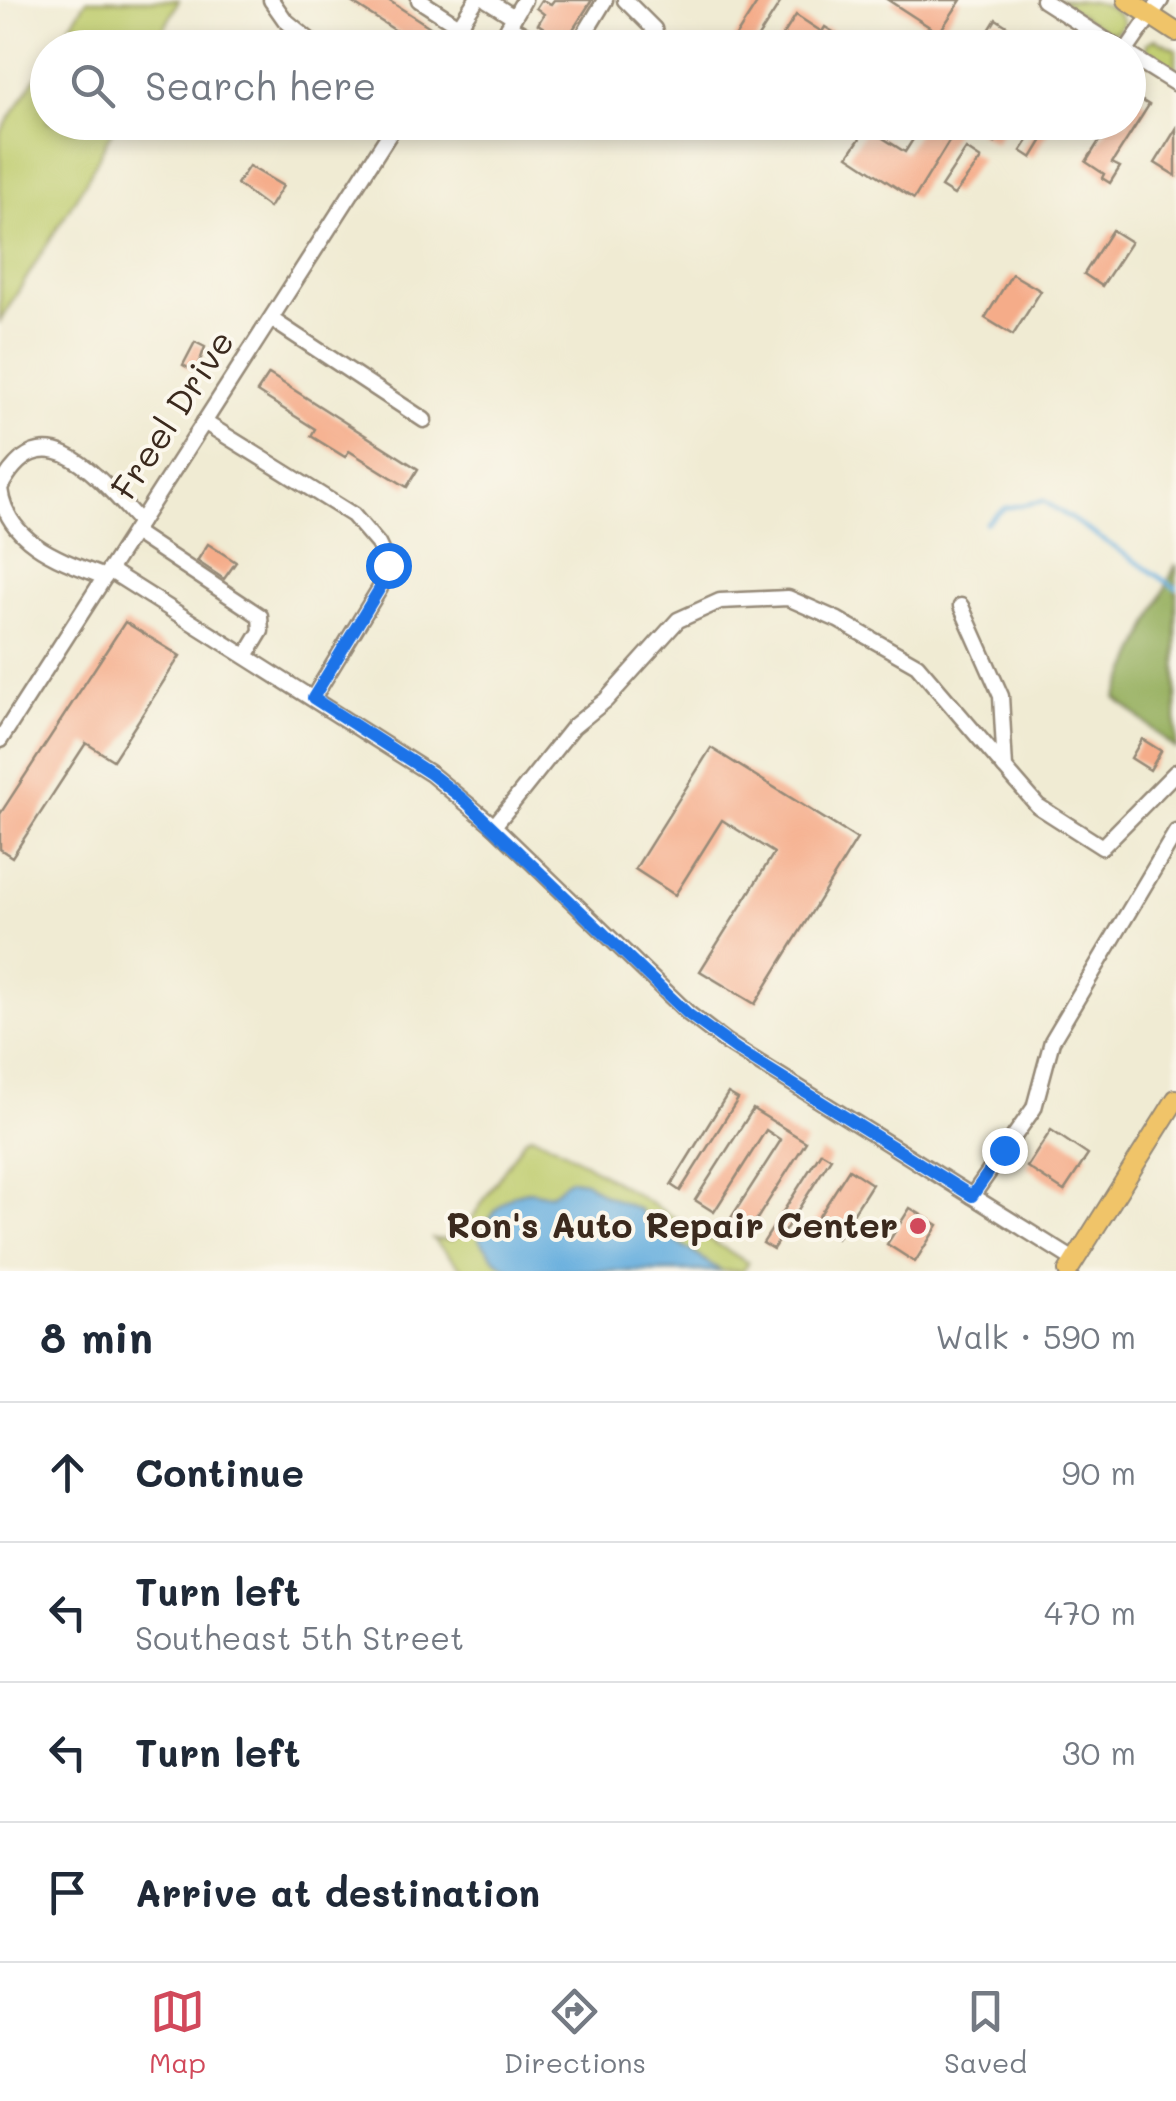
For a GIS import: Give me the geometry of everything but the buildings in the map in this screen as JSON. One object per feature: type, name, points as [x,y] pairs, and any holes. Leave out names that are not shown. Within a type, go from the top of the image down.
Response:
[{"type":"main road","points":[[1128,0],[1156,8],[1176,32]]},
{"type":"main road","points":[[1071,1266],[1176,1099]]},
{"type":"street","points":[[271,0],[297,30]]},
{"type":"street","points":[[419,0],[459,26]]},
{"type":"street","points":[[456,30],[476,0]]},
{"type":"street","points":[[486,0],[523,30]]},
{"type":"street","points":[[506,30],[524,0]]},
{"type":"street","points":[[587,30],[605,0]]},
{"type":"street","points":[[624,0],[654,30]]},
{"type":"street","points":[[1043,0],[1090,30]]},
{"type":"street","points":[[1142,30],[1156,8]]},
{"type":"street","points":[[1146,63],[1176,84]]},
{"type":"street","name":"Freel Drive","points":[[0,740],[385,140]]},
{"type":"street","points":[[270,319],[424,420]]},
{"type":"street","points":[[204,422],[352,516],[378,544],[388,565],[380,588],[313,698]]},
{"type":"street","points":[[246,656],[261,631],[260,616],[137,527],[100,480],[58,451],[26,452],[9,470],[0,488],[2,506],[36,547],[107,574],[246,656],[431,774],[494,826],[688,1014],[738,1050],[972,1196],[1071,1266]]},
{"type":"street","points":[[494,826],[573,728],[606,700],[678,620],[720,602],[788,598],[838,620],[917,664],[1038,806],[1102,847],[1176,772]]},
{"type":"street","points":[[960,606],[1001,696],[1005,768]]},
{"type":"street","points":[[972,1196],[1034,1108],[1052,1041],[1176,832]]},
{"type":"green space","points":[[87,0],[179,0],[164,30],[67,30]]},
{"type":"green space","points":[[1058,0],[1087,1],[1120,15],[1124,23],[1119,30],[1104,30]]},
{"type":"green space","points":[[1155,39],[1176,49],[1176,76],[1148,59],[1146,43]]},
{"type":"green space","points":[[30,86],[30,140],[107,140],[0,321],[0,133]]},
{"type":"green space","points":[[1176,564],[1176,749],[1116,698]]},
{"type":"green space","points":[[531,1135],[555,1145],[748,1263],[743,1271],[464,1271],[433,1239],[452,1240],[468,1224]]},
{"type":"water","points":[[570,1179],[585,1181],[602,1194],[640,1210],[647,1222],[721,1271],[512,1271],[496,1260],[479,1239],[497,1208],[519,1193],[552,1193]]},
{"type":"waterway","points":[[986,523],[1005,508],[1044,501],[1176,588]]},
{"type":"place","name":"Ron's Auto Repair Center","points":[[918,1226]]},
{"type":"route","points":[[388,565],[380,588],[313,698],[431,774],[464,800],[688,1014],[726,1042],[972,1196],[1004,1150]]}]
